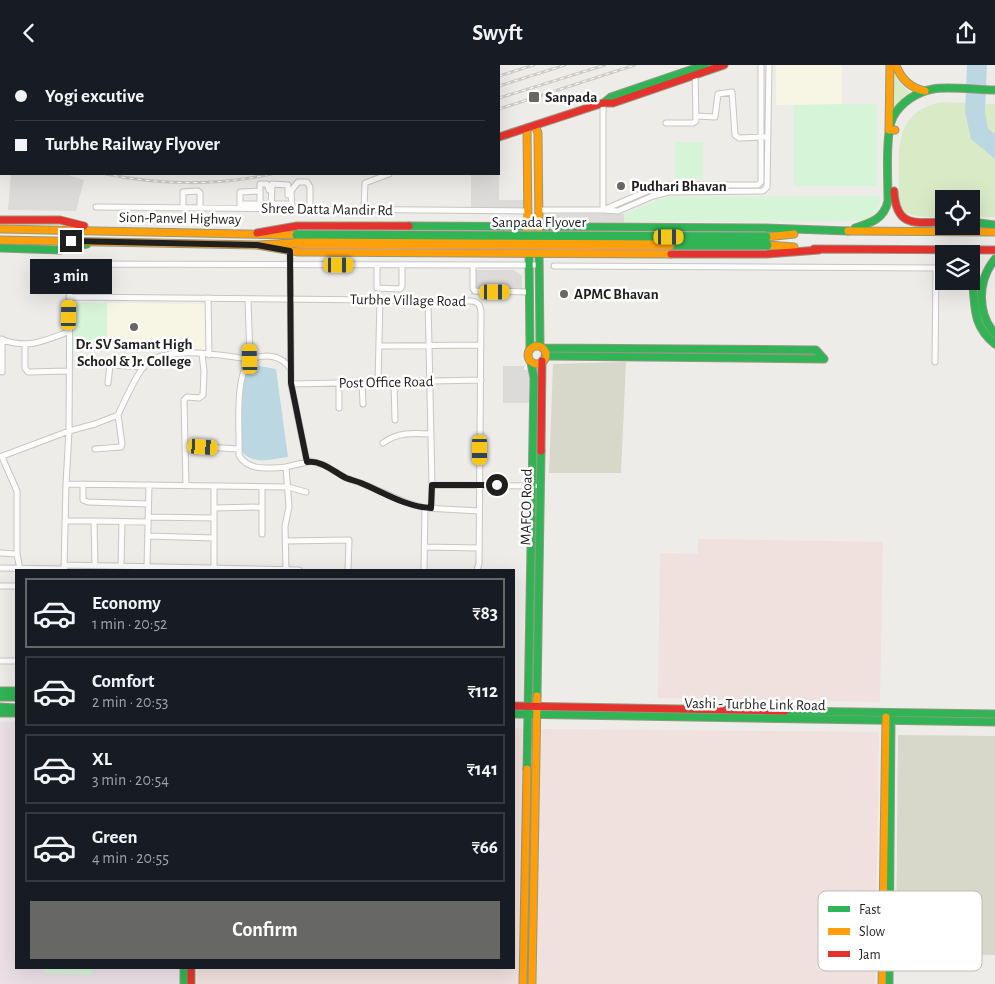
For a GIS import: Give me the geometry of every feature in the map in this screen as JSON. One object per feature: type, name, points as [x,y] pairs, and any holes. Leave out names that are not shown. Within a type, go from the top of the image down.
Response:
[{"type":"main road","points":[[696,72],[706,65]]},
{"type":"main road","points":[[500,137],[603,103],[613,103],[696,72],[724,65]]},
{"type":"main road","points":[[890,65],[894,201],[897,213],[903,218],[912,221],[935,222]]},
{"type":"main road","points":[[896,65],[900,75],[910,86],[916,89],[942,92],[992,93]]},
{"type":"main road","points":[[845,231],[876,221],[885,211],[888,201],[893,117],[914,96],[926,91]]},
{"type":"main road","points":[[892,130],[910,107],[927,97],[942,92]]},
{"type":"main road","points":[[531,127],[528,211],[530,349],[528,354],[531,362],[537,363],[543,353]]},
{"type":"main road","name":"MAFCO Road","points":[[531,127],[538,133],[538,227],[543,353],[536,482]]},
{"type":"main road","points":[[0,220],[60,220],[102,230]]},
{"type":"main road","points":[[980,223],[995,225]]},
{"type":"main road","points":[[257,233],[297,226],[766,228],[820,231],[995,232]]},
{"type":"main road","points":[[580,227],[580,253]]},
{"type":"main road","points":[[0,229],[102,230]]},
{"type":"main road","points":[[0,234],[68,235],[82,230]]},
{"type":"main road","name":"Sion-Panvel Highway","points":[[102,230],[257,233]]},
{"type":"main road","name":"Sanpada Flyover","points":[[766,241],[820,231]]},
{"type":"main road","name":"Sanpada Flyover","points":[[257,233],[297,239],[766,241],[820,250]]},
{"type":"main road","name":"Sanpada Flyover","points":[[257,245],[297,239]]},
{"type":"main road","points":[[0,240],[101,242]]},
{"type":"main road","points":[[0,248],[60,249],[101,242]]},
{"type":"main road","name":"Sion-Panvel Highway","points":[[101,242],[257,245]]},
{"type":"main road","points":[[257,245],[298,252],[767,254],[820,250],[995,250]]},
{"type":"main road","points":[[995,259],[985,274],[983,310],[987,325],[995,334]]},
{"type":"main road","points":[[973,290],[976,321],[982,333],[995,344]]},
{"type":"main road","points":[[530,349],[534,346],[543,353],[824,359],[816,350],[543,353]]},
{"type":"main road","name":"MAFCO Road","points":[[523,984],[535,568],[534,378],[531,362]]},
{"type":"main road","points":[[0,691],[15,691]]},
{"type":"main road","points":[[0,697],[15,697]]},
{"type":"main road","points":[[0,707],[15,708]]},
{"type":"main road","name":"Vashi - Turbhe Link Road","points":[[515,707],[532,710],[888,717],[995,722]]},
{"type":"main road","name":"MAFCO Road","points":[[532,710],[532,984]]},
{"type":"main road","name":"Vashi - Turbhe Link Road","points":[[515,714],[532,710]]},
{"type":"main road","points":[[0,713],[15,713]]},
{"type":"main road","name":"Vashi - Turbhe Link Road","points":[[888,717],[995,713]]},
{"type":"main road","points":[[884,891],[888,717]]},
{"type":"main road","points":[[888,717],[889,891]]},
{"type":"main road","points":[[184,969],[184,984]]},
{"type":"main road","points":[[191,969],[191,984]]},
{"type":"main road","points":[[882,971],[882,984]]},
{"type":"main road","points":[[890,971],[890,984]]},
{"type":"street","points":[[538,211],[618,211],[653,196],[669,192],[763,191],[768,187],[761,65]]},
{"type":"street","points":[[765,137],[769,65]]},
{"type":"street","points":[[666,123],[693,123],[696,121],[696,72]]},
{"type":"street","points":[[696,116],[716,117],[718,94],[732,92],[735,135],[739,137],[765,137]]},
{"type":"street","points":[[603,103],[603,210]]},
{"type":"street","points":[[364,209],[365,183],[386,175]]},
{"type":"street","points":[[289,207],[292,189],[298,182],[307,182],[310,187],[310,209]]},
{"type":"street","points":[[260,206],[260,184],[268,184],[270,206]]},
{"type":"street","points":[[270,206],[271,185],[273,184],[288,185],[289,207]]},
{"type":"street","points":[[183,208],[184,192],[198,191],[200,193],[200,208]]},
{"type":"street","points":[[240,206],[241,191],[260,191]]},
{"type":"street","name":"Shree Datta Mandir Rd","points":[[96,207],[200,208],[270,206],[310,209],[528,211]]},
{"type":"street","points":[[290,251],[291,383],[307,462]]},
{"type":"street","points":[[64,568],[69,431],[68,332],[70,264],[539,265]]},
{"type":"street","points":[[377,265],[377,288],[400,289],[402,287],[402,265]]},
{"type":"street","points":[[473,265],[473,289],[475,291],[529,292]]},
{"type":"street","points":[[554,265],[936,268],[935,362]]},
{"type":"street","name":"Turbhe Village Road","points":[[69,297],[428,300],[471,301],[478,303],[481,312],[481,380],[479,564],[476,569]]},
{"type":"street","points":[[208,298],[209,355]]},
{"type":"street","points":[[248,299],[250,359],[244,366],[240,385],[238,455],[242,461],[257,468],[286,467],[311,461],[324,465],[346,478],[425,508],[479,511]]},
{"type":"street","points":[[378,382],[380,300]]},
{"type":"street","points":[[425,508],[431,508],[432,485],[428,300]]},
{"type":"street","points":[[2,372],[1,339],[17,345],[47,340],[68,332]]},
{"type":"street","points":[[25,344],[25,367],[28,372],[68,371]]},
{"type":"street","points":[[379,346],[481,345]]},
{"type":"street","points":[[95,449],[121,447],[118,415],[144,367],[152,359],[171,353],[250,359],[261,356],[277,357],[283,360],[291,369]]},
{"type":"street","points":[[186,486],[184,399],[187,397],[199,398],[203,395],[204,371],[202,354]]},
{"type":"street","points":[[108,383],[110,365],[144,367]]},
{"type":"street","name":"Post Office Road","points":[[291,383],[481,380]]},
{"type":"street","points":[[362,382],[362,403]]},
{"type":"street","points":[[394,382],[395,420]]},
{"type":"street","points":[[339,383],[339,408]]},
{"type":"street","points":[[20,569],[17,554],[17,491],[1,457],[118,415]]},
{"type":"street","points":[[383,443],[392,436],[431,434]]},
{"type":"street","points":[[185,446],[239,449]]},
{"type":"street","points":[[286,467],[289,507],[285,525],[286,569]]},
{"type":"street","points":[[432,485],[536,482]]},
{"type":"street","points":[[66,484],[288,487],[306,492]]},
{"type":"street","points":[[83,484],[84,500],[88,502],[148,504]]},
{"type":"street","points":[[147,567],[149,485]]},
{"type":"street","points":[[0,568],[121,566],[214,569],[214,486]]},
{"type":"street","points":[[262,487],[262,534]]},
{"type":"street","points":[[214,508],[262,507]]},
{"type":"street","points":[[424,569],[425,508]]},
{"type":"street","points":[[65,521],[122,522],[214,518]]},
{"type":"street","points":[[94,521],[95,566]]},
{"type":"street","points":[[121,566],[122,522]]},
{"type":"street","points":[[148,536],[214,538]]},
{"type":"street","points":[[286,541],[349,540],[348,569]]},
{"type":"street","points":[[424,547],[479,548]]},
{"type":"street","points":[[0,553],[17,554]]},
{"type":"street","points":[[0,586],[15,586]]},
{"type":"street","points":[[0,661],[15,661]]},
{"type":"shaded area","points":[[776,65],[842,65],[842,104],[776,105]]},
{"type":"shaded area","points":[[11,175],[68,175],[84,180],[76,211],[8,210]]},
{"type":"shaded area","points":[[471,175],[499,175],[499,200],[525,200],[525,208],[471,208]]},
{"type":"shaded area","points":[[541,214],[624,214],[624,222],[541,222]]},
{"type":"shaded area","points":[[471,270],[514,270],[522,276],[522,295],[471,295]]},
{"type":"shaded area","points":[[107,303],[210,304],[209,351],[107,350]]},
{"type":"shaded area","points":[[626,362],[621,473],[549,473],[553,364]]},
{"type":"shaded area","points":[[503,366],[524,366],[524,370],[530,370],[529,403],[503,403]]},
{"type":"shaded area","points":[[698,539],[883,542],[880,702],[658,698],[660,553],[698,554]]},
{"type":"shaded area","points":[[0,722],[15,722],[15,969],[180,969],[180,984],[0,984]]},
{"type":"shaded area","points":[[515,728],[524,729],[519,984],[197,984],[198,969],[515,969]]},
{"type":"shaded area","points":[[540,729],[879,732],[876,891],[818,891],[818,971],[875,971],[875,984],[537,984]]},
{"type":"shaded area","points":[[898,735],[995,736],[995,955],[982,955],[982,891],[897,891]]},
{"type":"green space","points":[[893,69],[900,83],[911,93],[900,101],[892,111]]},
{"type":"green space","points":[[941,102],[995,104],[995,217],[980,217],[980,190],[935,190],[935,217],[917,216],[905,211],[901,207],[899,200],[899,154],[901,140],[905,127],[913,116],[924,108]]},
{"type":"green space","points":[[877,104],[877,186],[794,186],[794,105]]},
{"type":"green space","points":[[675,142],[703,142],[703,179],[675,179]]},
{"type":"green space","points":[[880,196],[879,206],[875,212],[860,221],[624,222],[624,214],[670,197]]},
{"type":"green space","points":[[72,303],[107,303],[107,350],[72,349]]},
{"type":"green space","points":[[44,969],[93,969],[92,975],[44,973]]},
{"type":"water","points":[[967,65],[987,65],[985,112],[988,129],[995,134],[995,159],[971,139],[965,112]]},
{"type":"water","points":[[259,366],[276,369],[288,457],[257,460],[246,456],[241,451],[243,375]]},
{"type":"railway","points":[[500,76],[534,65]]},
{"type":"railway","points":[[500,86],[565,65]]},
{"type":"railway","points":[[500,98],[605,65]]},
{"type":"railway","points":[[500,109],[635,65]]},
{"type":"railway","points":[[111,175],[188,183],[230,181],[266,175]]},
{"type":"traffic: fast","points":[[604,103],[611,97],[705,65]]},
{"type":"traffic: fast","points":[[855,228],[876,219],[886,207],[888,201],[890,124],[896,112],[905,102],[915,95],[939,88],[995,90]]},
{"type":"traffic: fast","points":[[980,223],[995,225]]},
{"type":"traffic: fast","points":[[409,226],[766,228],[848,231]]},
{"type":"traffic: fast","points":[[297,235],[766,237]]},
{"type":"traffic: fast","points":[[0,248],[60,250],[87,244]]},
{"type":"traffic: fast","points":[[670,245],[767,245]]},
{"type":"traffic: fast","points":[[539,248],[540,346]]},
{"type":"traffic: fast","points":[[529,249],[530,349]]},
{"type":"traffic: fast","points":[[995,259],[989,268],[982,287],[982,307],[989,326],[995,334]]},
{"type":"traffic: fast","points":[[974,290],[976,312],[981,328],[995,344]]},
{"type":"traffic: fast","points":[[543,348],[816,350],[824,359]]},
{"type":"traffic: fast","points":[[545,356],[824,359]]},
{"type":"traffic: fast","points":[[527,769],[534,378],[531,362]]},
{"type":"traffic: fast","points":[[537,696],[541,451]]},
{"type":"traffic: fast","points":[[0,691],[15,691]]},
{"type":"traffic: fast","points":[[0,697],[15,697]]},
{"type":"traffic: fast","points":[[0,707],[15,708]]},
{"type":"traffic: fast","points":[[785,711],[995,714]]},
{"type":"traffic: fast","points":[[0,713],[15,713]]},
{"type":"traffic: fast","points":[[515,714],[995,722]]},
{"type":"traffic: fast","points":[[890,891],[891,717]]},
{"type":"traffic: fast","points":[[184,969],[184,984]]},
{"type":"traffic: fast","points":[[889,971],[889,984]]},
{"type":"traffic: slow","points":[[890,65],[889,130],[895,130]]},
{"type":"traffic: slow","points":[[896,65],[907,82],[915,88],[925,91]]},
{"type":"traffic: slow","points":[[535,126],[538,133],[539,230]]},
{"type":"traffic: slow","points":[[527,128],[528,230]]},
{"type":"traffic: slow","points":[[0,229],[297,235]]},
{"type":"traffic: slow","points":[[848,231],[995,232]]},
{"type":"traffic: slow","points":[[766,237],[794,234]]},
{"type":"traffic: slow","points":[[0,240],[257,245],[297,243]]},
{"type":"traffic: slow","points":[[297,243],[670,245]]},
{"type":"traffic: slow","points":[[257,245],[298,252],[671,254]]},
{"type":"traffic: slow","points":[[767,245],[794,247]]},
{"type":"traffic: slow","points":[[537,346],[543,349],[546,355],[543,361],[537,364],[531,361],[528,355],[531,349],[537,346]]},
{"type":"traffic: slow","points":[[532,984],[537,696]]},
{"type":"traffic: slow","points":[[883,891],[886,717]]},
{"type":"traffic: slow","points":[[523,984],[527,769]]},
{"type":"traffic: slow","points":[[882,971],[882,984]]},
{"type":"traffic: jam","points":[[500,137],[603,103],[613,103],[724,65]]},
{"type":"traffic: jam","points":[[894,191],[895,203],[903,217],[916,222],[935,222]]},
{"type":"traffic: jam","points":[[0,220],[60,220],[84,226]]},
{"type":"traffic: jam","points":[[257,233],[297,226],[409,226]]},
{"type":"traffic: jam","points":[[814,249],[995,250]]},
{"type":"traffic: jam","points":[[671,254],[767,254],[819,250]]},
{"type":"traffic: jam","points":[[541,451],[542,361]]},
{"type":"traffic: jam","points":[[515,706],[785,711]]},
{"type":"traffic: jam","points":[[191,969],[191,984]]},
{"type":"place","name":"Sanpada","points":[[534,97]]},
{"type":"place","name":"Pudhari Bhavan","points":[[621,186]]},
{"type":"place","name":"APMC Bhavan","points":[[564,294]]},
{"type":"place","name":"Dr. SV Samant High School & Jr. College","points":[[134,327]]},
{"type":"route","points":[[71,241],[257,245],[290,251],[291,383],[307,462],[311,461],[324,465],[346,478],[425,508],[431,508],[432,485],[497,485]]}]
